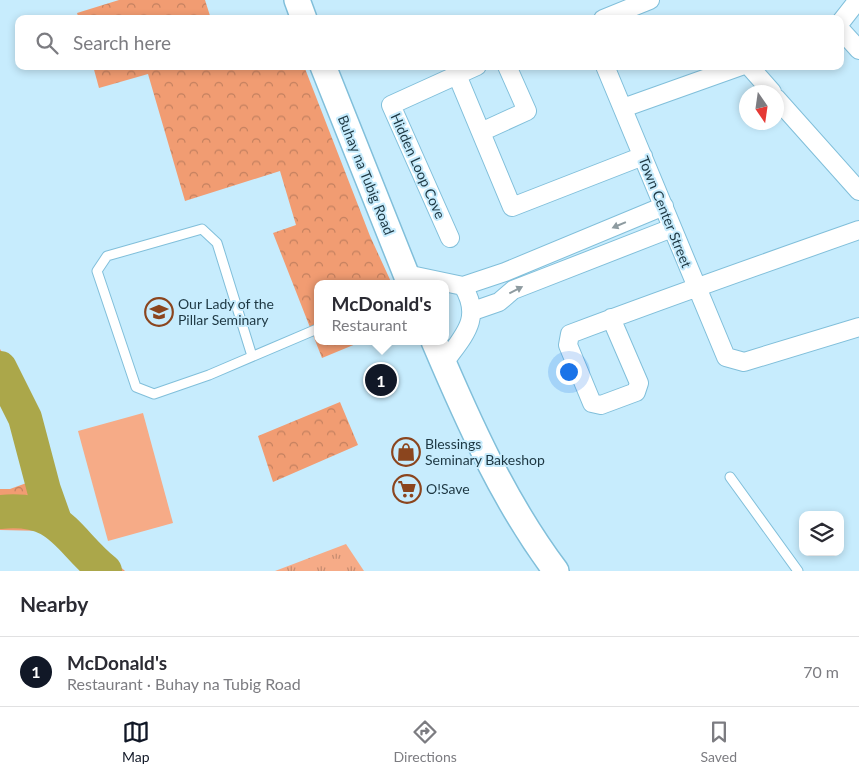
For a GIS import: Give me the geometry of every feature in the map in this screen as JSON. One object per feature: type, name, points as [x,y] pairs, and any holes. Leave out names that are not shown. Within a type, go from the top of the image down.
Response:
[{"type":"main road","points":[[297,0],[303,15]]},
{"type":"main road","name":"Buhay na Tubig Road","points":[[324,70],[408,279]]},
{"type":"main road","points":[[439,352],[476,437],[539,549],[556,571]]},
{"type":"street","points":[[614,15],[650,0]]},
{"type":"street","points":[[844,18],[858,0]]},
{"type":"street","points":[[844,33],[859,50]]},
{"type":"street","name":"Hidden Loop Cove","points":[[450,238],[391,105],[468,70]]},
{"type":"street","points":[[481,132],[527,111],[509,70]]},
{"type":"street","name":"Town Center Street","points":[[607,70],[726,357],[744,362],[859,327]]},
{"type":"street","points":[[623,108],[730,70]]},
{"type":"street","points":[[753,70],[766,85]]},
{"type":"street","points":[[457,75],[512,207],[642,156]]},
{"type":"street","points":[[784,107],[859,191]]},
{"type":"street","points":[[449,284],[463,286],[488,276],[505,272],[664,206]]},
{"type":"street","points":[[473,311],[499,302],[513,290],[672,228]]},
{"type":"street","points":[[611,318],[639,383],[636,392],[601,405],[592,403],[568,345],[570,334],[611,318],[696,287],[859,230]]},
{"type":"street","points":[[449,344],[466,331],[473,311],[471,299],[463,286]]},
{"type":"lane","points":[[252,356],[217,243],[202,230],[107,256],[97,271],[136,387],[154,394],[252,356],[314,330]]},
{"type":"lane","points":[[730,477],[798,571]]},
{"type":"green space","points":[[119,0],[205,0],[210,15],[78,15],[77,13]]},
{"type":"green space","points":[[94,70],[306,70],[370,236],[390,280],[314,280],[314,338],[273,233],[296,225],[280,171],[185,201],[148,74],[99,88]]},
{"type":"green space","points":[[317,345],[353,345],[322,358]]},
{"type":"green space","points":[[0,349],[20,380],[40,428],[66,511],[80,531],[125,571],[85,571],[45,531],[0,530],[0,489],[10,489],[32,481],[18,433],[0,394]]},
{"type":"green space","points":[[340,402],[358,445],[273,482],[258,436]]},
{"type":"green space","points":[[143,413],[173,523],[108,541],[78,431]]},
{"type":"green space","points":[[346,544],[364,571],[275,571]]},
{"type":"waterway","points":[[0,368],[25,418],[44,490],[55,521]]},
{"type":"waterway","points":[[0,512],[37,514],[50,520],[61,527],[105,571]]},
{"type":"place","name":"Our Lady of the Pillar Seminary","points":[[159,312]]},
{"type":"place","name":"McDonald's","points":[[381,380]]},
{"type":"place","name":"Blessings Seminary Bakeshop","points":[[406,452]]},
{"type":"place","name":"O!Save","points":[[407,489]]}]
